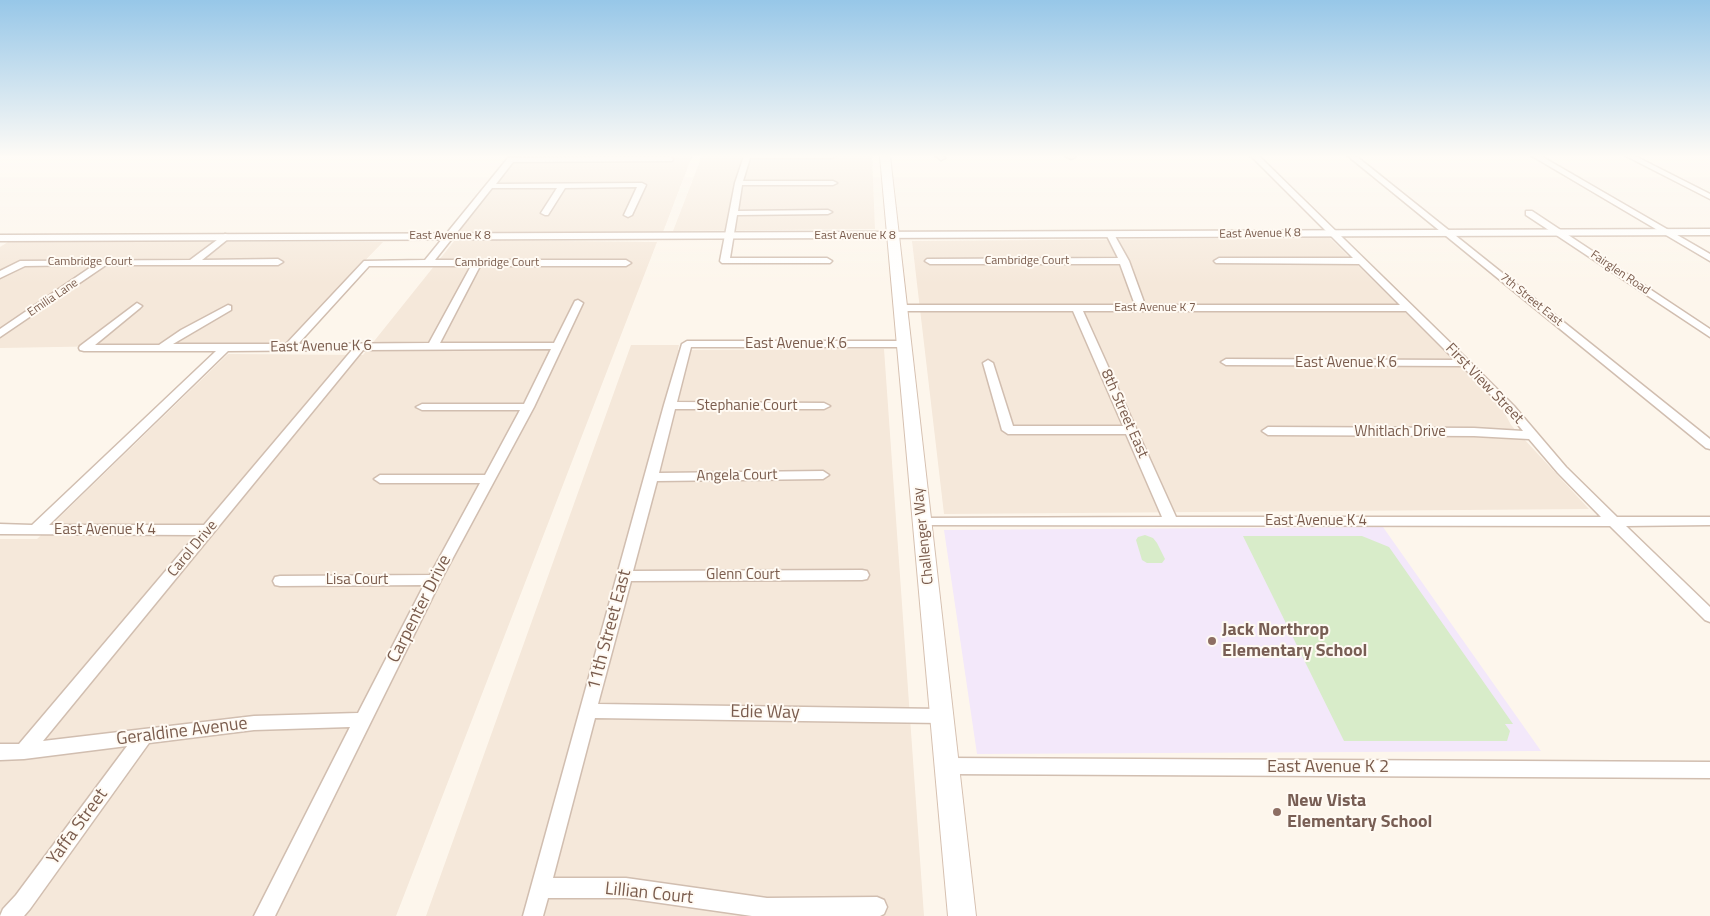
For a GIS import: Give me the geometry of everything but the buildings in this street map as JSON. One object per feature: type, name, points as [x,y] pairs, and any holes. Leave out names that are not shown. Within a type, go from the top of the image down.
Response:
[{"type":"main road","name":"Challenger Way","points":[[889,199],[902,308],[962,916]]},
{"type":"street","points":[[428,263],[480,199]]},
{"type":"street","points":[[545,213],[554,199]]},
{"type":"street","points":[[628,215],[636,199]]},
{"type":"street","points":[[737,199],[725,261],[827,261]]},
{"type":"street","name":"First View Street","points":[[1297,199],[1510,408],[1562,470],[1710,616]]},
{"type":"street","name":"7th Street East","points":[[1405,199],[1710,445]]},
{"type":"street","points":[[1608,199],[1710,258]]},
{"type":"street","points":[[735,213],[828,212]]},
{"type":"street","name":"Fairglen Road","points":[[1529,213],[1710,334]]},
{"type":"street","name":"East Avenue K 8","points":[[1,238],[730,235],[1111,236],[1710,232]]},
{"type":"street","points":[[1111,236],[1124,261],[1141,308]]},
{"type":"street","points":[[193,262],[225,237]]},
{"type":"street","name":"Cambridge Court","points":[[930,261],[1124,261]]},
{"type":"street","points":[[1219,261],[1362,261]]},
{"type":"street","name":"Emilia Lane","points":[[0,334],[105,262]]},
{"type":"street","name":"Cambridge Court","points":[[0,275],[23,263],[278,262]]},
{"type":"street","name":"Cambridge Court","points":[[289,348],[367,263],[626,263]]},
{"type":"street","points":[[433,346],[477,263]]},
{"type":"street","name":"Carpenter Drive","points":[[264,916],[434,580],[528,406],[578,303]]},
{"type":"street","name":"East Avenue K 6","points":[[137,306],[84,348],[558,346]]},
{"type":"street","points":[[160,348],[228,308]]},
{"type":"street","name":"East Avenue K 7","points":[[902,308],[1408,308]]},
{"type":"street","name":"8th Street East","points":[[1077,308],[1170,520]]},
{"type":"street","name":"East Avenue K 6","points":[[687,344],[905,344]]},
{"type":"street","name":"11th Street East","points":[[533,916],[687,344]]},
{"type":"street","name":"Carol Drive","points":[[24,751],[210,530],[360,347]]},
{"type":"street","points":[[36,530],[225,348]]},
{"type":"street","points":[[988,362],[1008,430],[1132,430]]},
{"type":"street","name":"East Avenue K 6","points":[[1226,362],[1465,363]]},
{"type":"street","name":"Stephanie Court","points":[[670,405],[824,406]]},
{"type":"street","points":[[422,407],[528,406]]},
{"type":"street","name":"Whitlach Drive","points":[[1268,432],[1474,432],[1531,435]]},
{"type":"street","name":"Angela Court","points":[[651,477],[823,475]]},
{"type":"street","points":[[380,479],[487,479]]},
{"type":"street","name":"East Avenue K 4","points":[[923,522],[1170,520],[1710,521]]},
{"type":"street","name":"East Avenue K 4","points":[[0,529],[210,530]]},
{"type":"street","name":"Glenn Court","points":[[625,576],[862,575]]},
{"type":"street","name":"Lisa Court","points":[[280,581],[434,580]]},
{"type":"street","name":"Edie Way","points":[[588,711],[941,716]]},
{"type":"street","name":"Geraldine Avenue","points":[[0,752],[24,751],[254,722],[364,720]]},
{"type":"street","name":"Yaffa Street","points":[[10,916],[23,902],[144,736]]},
{"type":"street","name":"East Avenue K 2","points":[[947,766],[1710,770]]},
{"type":"street","name":"Lillian Court","points":[[541,888],[626,888],[767,908],[877,907]]},
{"type":"shaded area","points":[[484,199],[676,199],[663,232],[456,232]]},
{"type":"shaded area","points":[[685,199],[874,199],[875,229],[673,231]]},
{"type":"shaded area","points":[[1330,238],[1502,408],[1511,425],[1589,509],[944,514],[912,241]]},
{"type":"shaded area","points":[[455,240],[657,242],[396,916],[0,916],[0,539],[37,539],[228,354],[363,355]]},
{"type":"shaded area","points":[[8,242],[383,242],[285,343],[0,348],[0,247]]},
{"type":"shaded area","points":[[631,345],[679,345],[678,350],[884,349],[924,916],[426,916]]},
{"type":"shaded area","name":"Jack Northrop Elementary School","points":[[1383,527],[1541,751],[977,754],[944,530]]},
{"type":"green space","points":[[1145,535],[1153,538],[1157,543],[1165,559],[1162,563],[1147,563],[1142,560],[1136,540],[1138,537]]},
{"type":"green space","points":[[1243,536],[1362,536],[1389,547],[1513,724],[1505,724],[1510,731],[1507,741],[1344,741]]},
{"type":"place","name":"Jack Northrop Elementary School","points":[[1212,641]]},
{"type":"place","name":"New Vista Elementary School","points":[[1277,812]]}]
